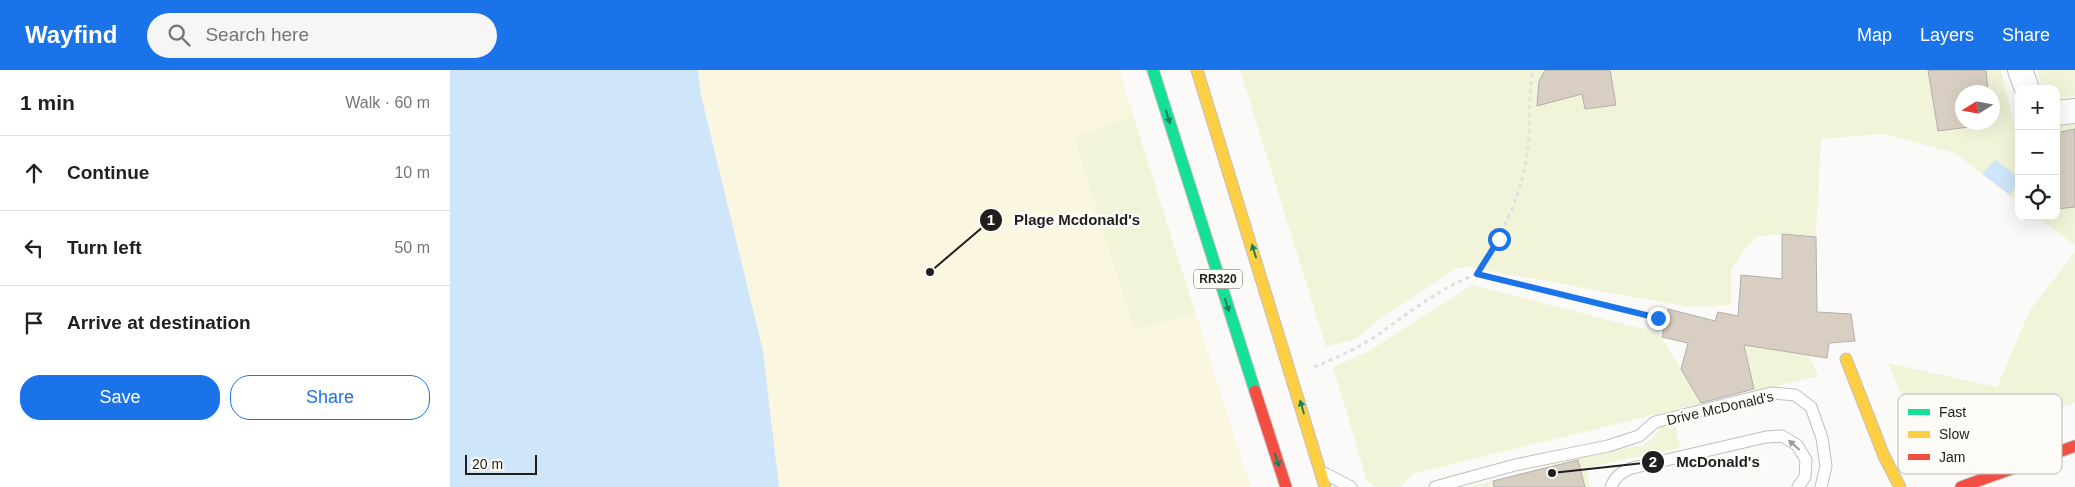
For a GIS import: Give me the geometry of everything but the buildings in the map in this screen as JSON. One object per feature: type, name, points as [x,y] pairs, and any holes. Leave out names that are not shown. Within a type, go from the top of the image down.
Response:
[{"type":"main road","name":"RR320","points":[[1153,70],[1286,487]]},
{"type":"main road","name":"RR320","points":[[1197,70],[1293,375],[1326,487]]},
{"type":"main road","points":[[1846,359],[1884,456],[1900,487]]},
{"type":"main road","points":[[2062,451],[2075,446]]},
{"type":"main road","points":[[1961,487],[1997,474]]},
{"type":"street","points":[[2020,70],[2026,85]]},
{"type":"street","points":[[2060,113],[2075,111]]},
{"type":"lane","name":"Drive McDonald's","points":[[1435,487],[1515,465],[1608,446],[1639,436],[1655,422],[1772,393],[1795,395],[1811,407],[1822,438],[1826,466],[1822,487]]},
{"type":"lane","points":[[1611,487],[1621,473],[1632,468],[1766,437],[1782,436],[1797,445],[1806,460],[1805,477],[1798,487]]},
{"type":"lane","points":[[1321,471],[1351,487]]},
{"type":"path","points":[[1477,274],[1499,239],[1514,205],[1525,166],[1533,70]]},
{"type":"path","points":[[1293,375],[1339,357],[1372,339],[1451,284],[1477,274],[1658,318]]},
{"type":"green space","points":[[1093,70],[1119,70],[1250,487],[1109,324],[1074,136]]},
{"type":"green space","points":[[1240,70],[2001,70],[2015,128],[2015,200],[1955,153],[1883,134],[1821,139],[1816,237],[1782,234],[1757,237],[1745,249],[1731,271],[1731,305],[1689,307],[1468,267],[1455,269],[1384,316],[1355,339],[1326,347]]},
{"type":"green space","points":[[2038,70],[2075,70],[2075,96],[2060,98],[2060,85],[2041,85]]},
{"type":"green space","points":[[2075,119],[2075,245],[2041,220],[2060,220],[2060,121]]},
{"type":"green space","points":[[2075,252],[2075,403],[2062,407],[2062,394],[1901,394],[1888,363],[1997,387],[2030,310]]},
{"type":"green space","points":[[1472,285],[1659,333],[1702,403],[1413,474],[1400,487],[1375,487],[1367,481],[1333,367],[1369,351]]},
{"type":"green space","points":[[1745,345],[1809,355],[1818,376],[1755,391]]},
{"type":"green space","points":[[1674,417],[1680,448],[1586,468],[1590,487],[1470,487],[1577,458],[1643,445],[1654,437],[1660,428],[1660,421]]},
{"type":"sand","points":[[698,70],[1119,70],[1132,116],[1074,137],[1134,330],[1195,313],[1250,487],[779,487],[763,351],[701,95]]},
{"type":"water","points":[[450,70],[698,70],[701,95],[763,351],[779,487],[450,487]]},
{"type":"water","points":[[1995,160],[2015,175],[2015,188],[2010,195],[1982,174]]},
{"type":"traffic: fast","points":[[1153,70],[1255,391]]},
{"type":"traffic: slow","points":[[1197,70],[1325,487]]},
{"type":"traffic: slow","points":[[1846,359],[1884,456],[1900,487]]},
{"type":"traffic: jam","points":[[1255,391],[1286,487]]},
{"type":"traffic: jam","points":[[2062,451],[2075,446]]},
{"type":"traffic: jam","points":[[1961,487],[1997,474]]},
{"type":"place","name":"Plage Mcdonald's","points":[[930,272]]},
{"type":"place","name":"McDonald's","points":[[1552,473]]},
{"type":"route","points":[[1499,239],[1477,274],[1540,291],[1658,318]]}]
